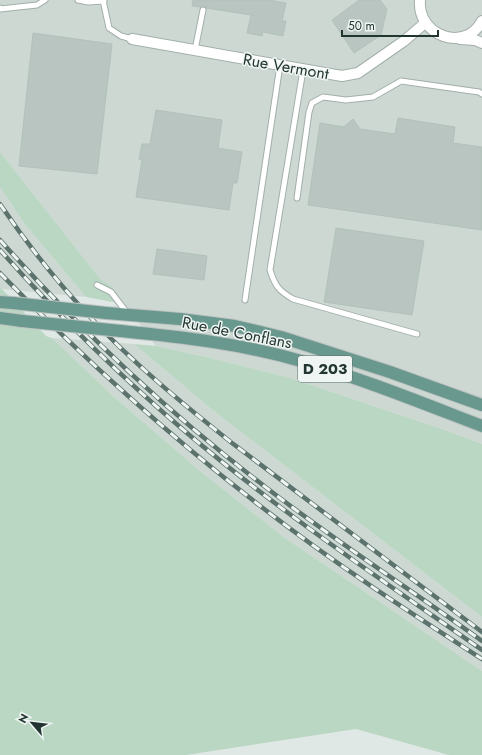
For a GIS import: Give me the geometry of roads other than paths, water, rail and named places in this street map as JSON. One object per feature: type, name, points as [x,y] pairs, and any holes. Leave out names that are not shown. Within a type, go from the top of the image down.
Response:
[{"type":"main road","name":"Rue de Conflans","points":[[0,302],[235,326],[281,337],[390,372],[482,405]]},
{"type":"main road","name":"Rue de Conflans","points":[[0,318],[181,337],[232,345],[301,361],[375,386],[482,426]]},
{"type":"street","points":[[420,0],[420,13],[425,23],[432,31],[441,36],[475,40],[482,43]]},
{"type":"street","points":[[452,38],[462,37],[472,32],[482,21]]},
{"type":"street","name":"Rue Vermont","points":[[132,39],[342,76],[358,73],[404,41],[425,23]]},
{"type":"lane","points":[[0,9],[37,5],[46,0]]},
{"type":"lane","points":[[78,0],[88,2],[104,1],[109,28],[121,36],[132,39]]},
{"type":"lane","points":[[195,50],[203,10]]},
{"type":"lane","points":[[245,300],[280,65]]},
{"type":"lane","points":[[303,70],[270,270],[274,283],[281,292],[293,300],[417,334]]},
{"type":"lane","points":[[297,198],[309,112],[312,102],[323,97],[346,100],[373,97],[401,80],[481,91]]},
{"type":"lane","points":[[97,285],[111,292],[128,314]]},
{"type":"railway","points":[[0,204],[21,234],[67,291],[107,335],[142,367],[232,443],[482,632]]},
{"type":"railway","points":[[0,240],[62,307],[128,371],[197,432],[294,509],[482,641]]},
{"type":"railway","points":[[0,250],[90,345],[187,433],[295,518],[482,650]]},
{"type":"railway","points":[[0,273],[125,394],[225,478],[286,526],[341,565],[397,604],[482,659]]}]
